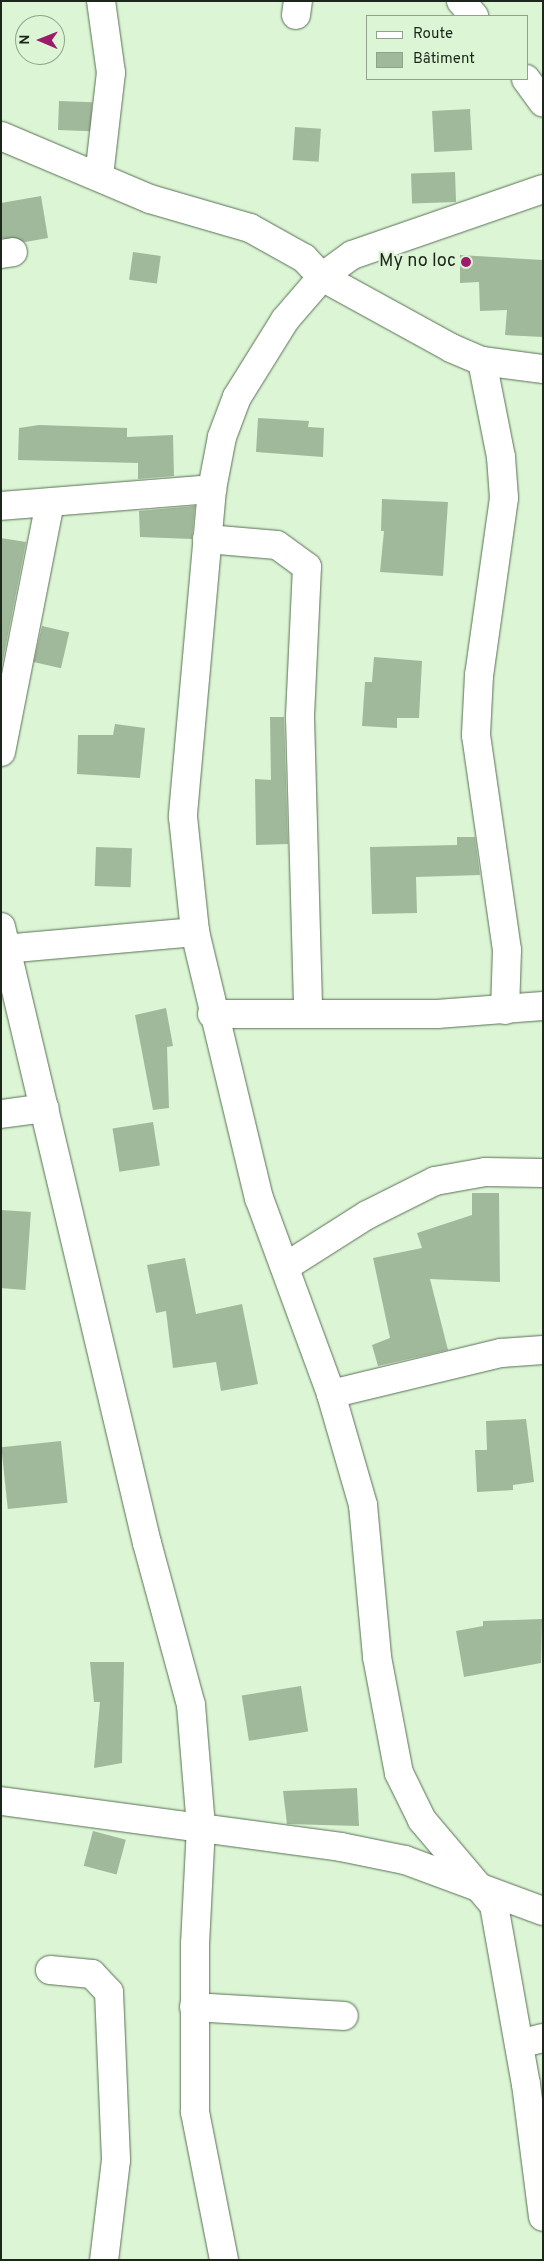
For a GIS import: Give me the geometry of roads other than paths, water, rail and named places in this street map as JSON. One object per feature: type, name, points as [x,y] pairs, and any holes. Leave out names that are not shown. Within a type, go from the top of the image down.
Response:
[{"type":"street","points":[[99,176],[111,73],[101,1]]},
{"type":"street","points":[[461,1],[473,15]]},
{"type":"street","points":[[527,80],[543,102]]},
{"type":"street","points":[[1,136],[150,199],[250,228],[304,258],[322,277],[482,360],[543,369]]},
{"type":"street","points":[[543,189],[352,255],[322,277],[284,320],[237,397],[222,437],[212,488],[183,817],[195,932],[212,1014],[259,1198],[331,1394],[363,1505],[377,1657],[399,1773],[422,1820],[494,1905],[531,2041],[543,2217]]},
{"type":"street","points":[[482,360],[501,457],[504,498],[479,675],[476,735],[507,950],[505,1010]]},
{"type":"street","points":[[1,506],[212,488]]},
{"type":"street","points":[[1,752],[50,503]]},
{"type":"street","points":[[207,539],[277,545],[307,566],[300,718],[308,1011]]},
{"type":"street","points":[[195,932],[3,938],[147,1543],[191,1705],[202,1826],[194,2007],[195,2112],[224,2260]]},
{"type":"street","points":[[212,1014],[308,1011],[394,1015],[505,1010],[543,1006]]},
{"type":"street","points":[[1,1114],[45,1108]]},
{"type":"street","points":[[285,1267],[367,1215],[435,1181],[485,1172],[543,1173]]},
{"type":"street","points":[[331,1394],[501,1353],[543,1350]]},
{"type":"street","points":[[1,1801],[202,1826],[405,1860],[476,1884],[543,1911]]},
{"type":"street","points":[[50,1970],[92,1974],[109,1992],[116,2160],[104,2260]]},
{"type":"street","points":[[194,2007],[344,2016]]},
{"type":"place","name":"My no loc","points":[[466,262]]}]
